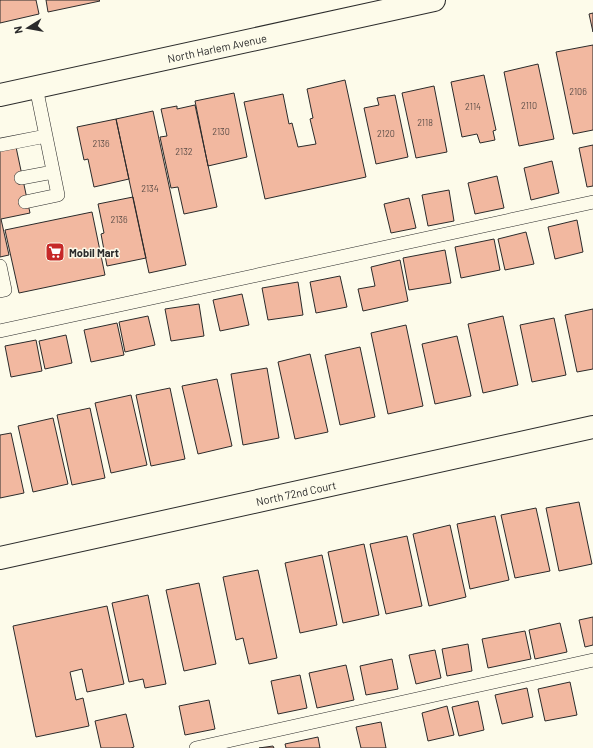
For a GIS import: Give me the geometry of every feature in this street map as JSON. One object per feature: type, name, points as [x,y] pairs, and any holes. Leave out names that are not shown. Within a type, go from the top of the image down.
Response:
[{"type":"street","name":"North Harlem Avenue","points":[[0,95],[434,0]]},
{"type":"street","name":"North 72nd Court","points":[[0,558],[593,427]]},
{"type":"lane","points":[[25,202],[58,195],[36,87]]},
{"type":"lane","points":[[0,145],[46,136]]},
{"type":"lane","points":[[21,178],[53,172]]},
{"type":"lane","points":[[0,331],[593,202]]},
{"type":"lane","points":[[0,266],[6,290],[0,291]]},
{"type":"lane","points":[[196,748],[593,660]]},
{"type":"building","points":[[0,0],[36,0],[39,14],[0,23]]},
{"type":"building","points":[[46,0],[99,0],[100,1],[48,12]]},
{"type":"building","points":[[593,13],[593,32],[589,14]]},
{"type":"building","points":[[593,45],[593,130],[573,134],[556,52]]},
{"type":"building","points":[[538,64],[554,139],[519,146],[504,72]]},
{"type":"building","points":[[484,75],[496,130],[493,131],[495,140],[480,143],[477,134],[462,137],[451,82]]},
{"type":"building","points":[[345,80],[366,177],[265,199],[244,102],[283,94],[289,124],[292,123],[298,147],[316,144],[310,119],[313,118],[307,89]]},
{"type":"building","points":[[434,86],[447,152],[416,158],[402,93]]},
{"type":"building","points":[[234,93],[247,157],[208,166],[195,101]]},
{"type":"building","points":[[395,95],[408,157],[376,164],[364,108],[379,105],[377,98]]},
{"type":"building","points":[[195,105],[217,207],[184,214],[178,187],[171,188],[160,137],[167,136],[161,109],[177,106],[177,109]]},
{"type":"building","points":[[153,111],[186,265],[149,273],[116,119]]},
{"type":"building","points":[[116,119],[129,179],[94,187],[88,159],[84,160],[77,127]]},
{"type":"building","points":[[593,145],[593,186],[587,187],[579,148]]},
{"type":"building","points":[[16,147],[30,213],[1,219],[9,255],[0,257],[0,150]]},
{"type":"building","points":[[552,161],[559,193],[531,200],[524,168]]},
{"type":"building","points":[[497,176],[504,208],[475,214],[468,183]]},
{"type":"building","points":[[449,190],[454,221],[428,226],[422,195]]},
{"type":"building","points":[[133,197],[146,258],[107,266],[101,234],[104,233],[98,204]]},
{"type":"building","points":[[409,198],[416,228],[391,233],[384,204]]},
{"type":"building","name":"Mobil Mart","points":[[92,212],[105,275],[19,293],[5,230]]},
{"type":"building","points":[[577,220],[583,252],[555,259],[548,227]]},
{"type":"building","points":[[526,232],[534,264],[505,270],[498,239]]},
{"type":"building","points":[[494,239],[500,270],[461,278],[455,247]]},
{"type":"building","points":[[445,250],[451,283],[409,290],[403,258]]},
{"type":"building","points":[[400,260],[408,301],[363,311],[358,289],[375,286],[371,267]]},
{"type":"building","points":[[340,276],[347,307],[316,313],[310,282]]},
{"type":"building","points":[[298,282],[303,315],[268,320],[262,288]]},
{"type":"building","points":[[242,294],[249,325],[220,331],[213,300]]},
{"type":"building","points":[[199,304],[204,336],[171,341],[165,309]]},
{"type":"building","points":[[593,309],[593,369],[577,372],[565,315]]},
{"type":"building","points":[[148,316],[155,345],[125,352],[119,322]]},
{"type":"building","points":[[503,316],[518,385],[483,393],[468,324]]},
{"type":"building","points":[[554,318],[566,375],[532,382],[520,325]]},
{"type":"building","points":[[117,323],[124,355],[91,362],[84,330]]},
{"type":"building","points":[[406,325],[423,406],[388,414],[371,333]]},
{"type":"building","points":[[66,335],[72,363],[45,369],[39,341]]},
{"type":"building","points":[[457,336],[471,396],[435,404],[422,344]]},
{"type":"building","points":[[36,340],[42,371],[11,377],[5,346]]},
{"type":"building","points":[[360,347],[375,417],[340,425],[325,355]]},
{"type":"building","points":[[310,354],[328,432],[295,439],[278,362]]},
{"type":"building","points":[[267,368],[279,438],[243,445],[231,374]]},
{"type":"building","points":[[217,379],[232,446],[198,454],[182,386]]},
{"type":"building","points":[[170,388],[185,459],[151,466],[136,395]]},
{"type":"building","points":[[131,395],[147,465],[111,473],[95,403]]},
{"type":"building","points":[[90,408],[105,478],[72,485],[57,415]]},
{"type":"building","points":[[53,418],[68,484],[33,492],[18,426]]},
{"type":"building","points":[[11,433],[24,493],[0,498],[0,435]]},
{"type":"building","points":[[579,502],[592,564],[559,571],[546,508]]},
{"type":"building","points":[[536,508],[550,571],[515,578],[501,515]]},
{"type":"building","points":[[495,516],[509,580],[470,589],[457,524]]},
{"type":"building","points":[[450,525],[466,597],[429,606],[413,534]]},
{"type":"building","points":[[407,536],[422,606],[386,614],[370,544]]},
{"type":"building","points":[[364,544],[379,615],[343,623],[328,552]]},
{"type":"building","points":[[322,555],[337,625],[300,633],[285,563]]},
{"type":"building","points":[[258,570],[277,658],[249,664],[243,638],[236,640],[223,577]]},
{"type":"building","points":[[199,583],[216,664],[184,671],[166,590]]},
{"type":"building","points":[[148,595],[166,684],[145,688],[143,679],[129,682],[112,603]]},
{"type":"building","points":[[107,606],[124,684],[87,692],[82,669],[70,672],[76,700],[83,698],[89,726],[36,737],[13,626]]},
{"type":"building","points":[[593,617],[593,645],[585,647],[579,620]]},
{"type":"building","points":[[560,623],[567,652],[535,659],[529,630]]},
{"type":"building","points":[[525,631],[531,659],[488,668],[482,639]]},
{"type":"building","points":[[468,644],[472,671],[447,676],[442,649]]},
{"type":"building","points":[[435,650],[441,678],[416,684],[409,655]]},
{"type":"building","points":[[392,659],[398,689],[366,695],[360,666]]},
{"type":"building","points":[[346,665],[354,700],[317,708],[309,673]]},
{"type":"building","points":[[300,675],[307,708],[278,714],[271,681]]},
{"type":"building","points":[[570,682],[577,715],[545,721],[538,689]]},
{"type":"building","points":[[527,688],[533,717],[502,724],[495,695]]},
{"type":"building","points":[[209,700],[215,729],[185,735],[179,706]]},
{"type":"building","points":[[478,701],[484,730],[459,736],[452,707]]},
{"type":"building","points":[[447,706],[454,735],[428,741],[422,713]]},
{"type":"building","points":[[126,714],[134,747],[101,748],[95,721]]},
{"type":"building","points":[[381,722],[386,748],[361,748],[356,727]]},
{"type":"building","points":[[318,737],[320,748],[286,748],[285,744]]},
{"type":"building","points":[[273,746],[274,748],[259,748]]},
{"type":"place","name":"Mobil Mart","points":[[55,252]]}]
